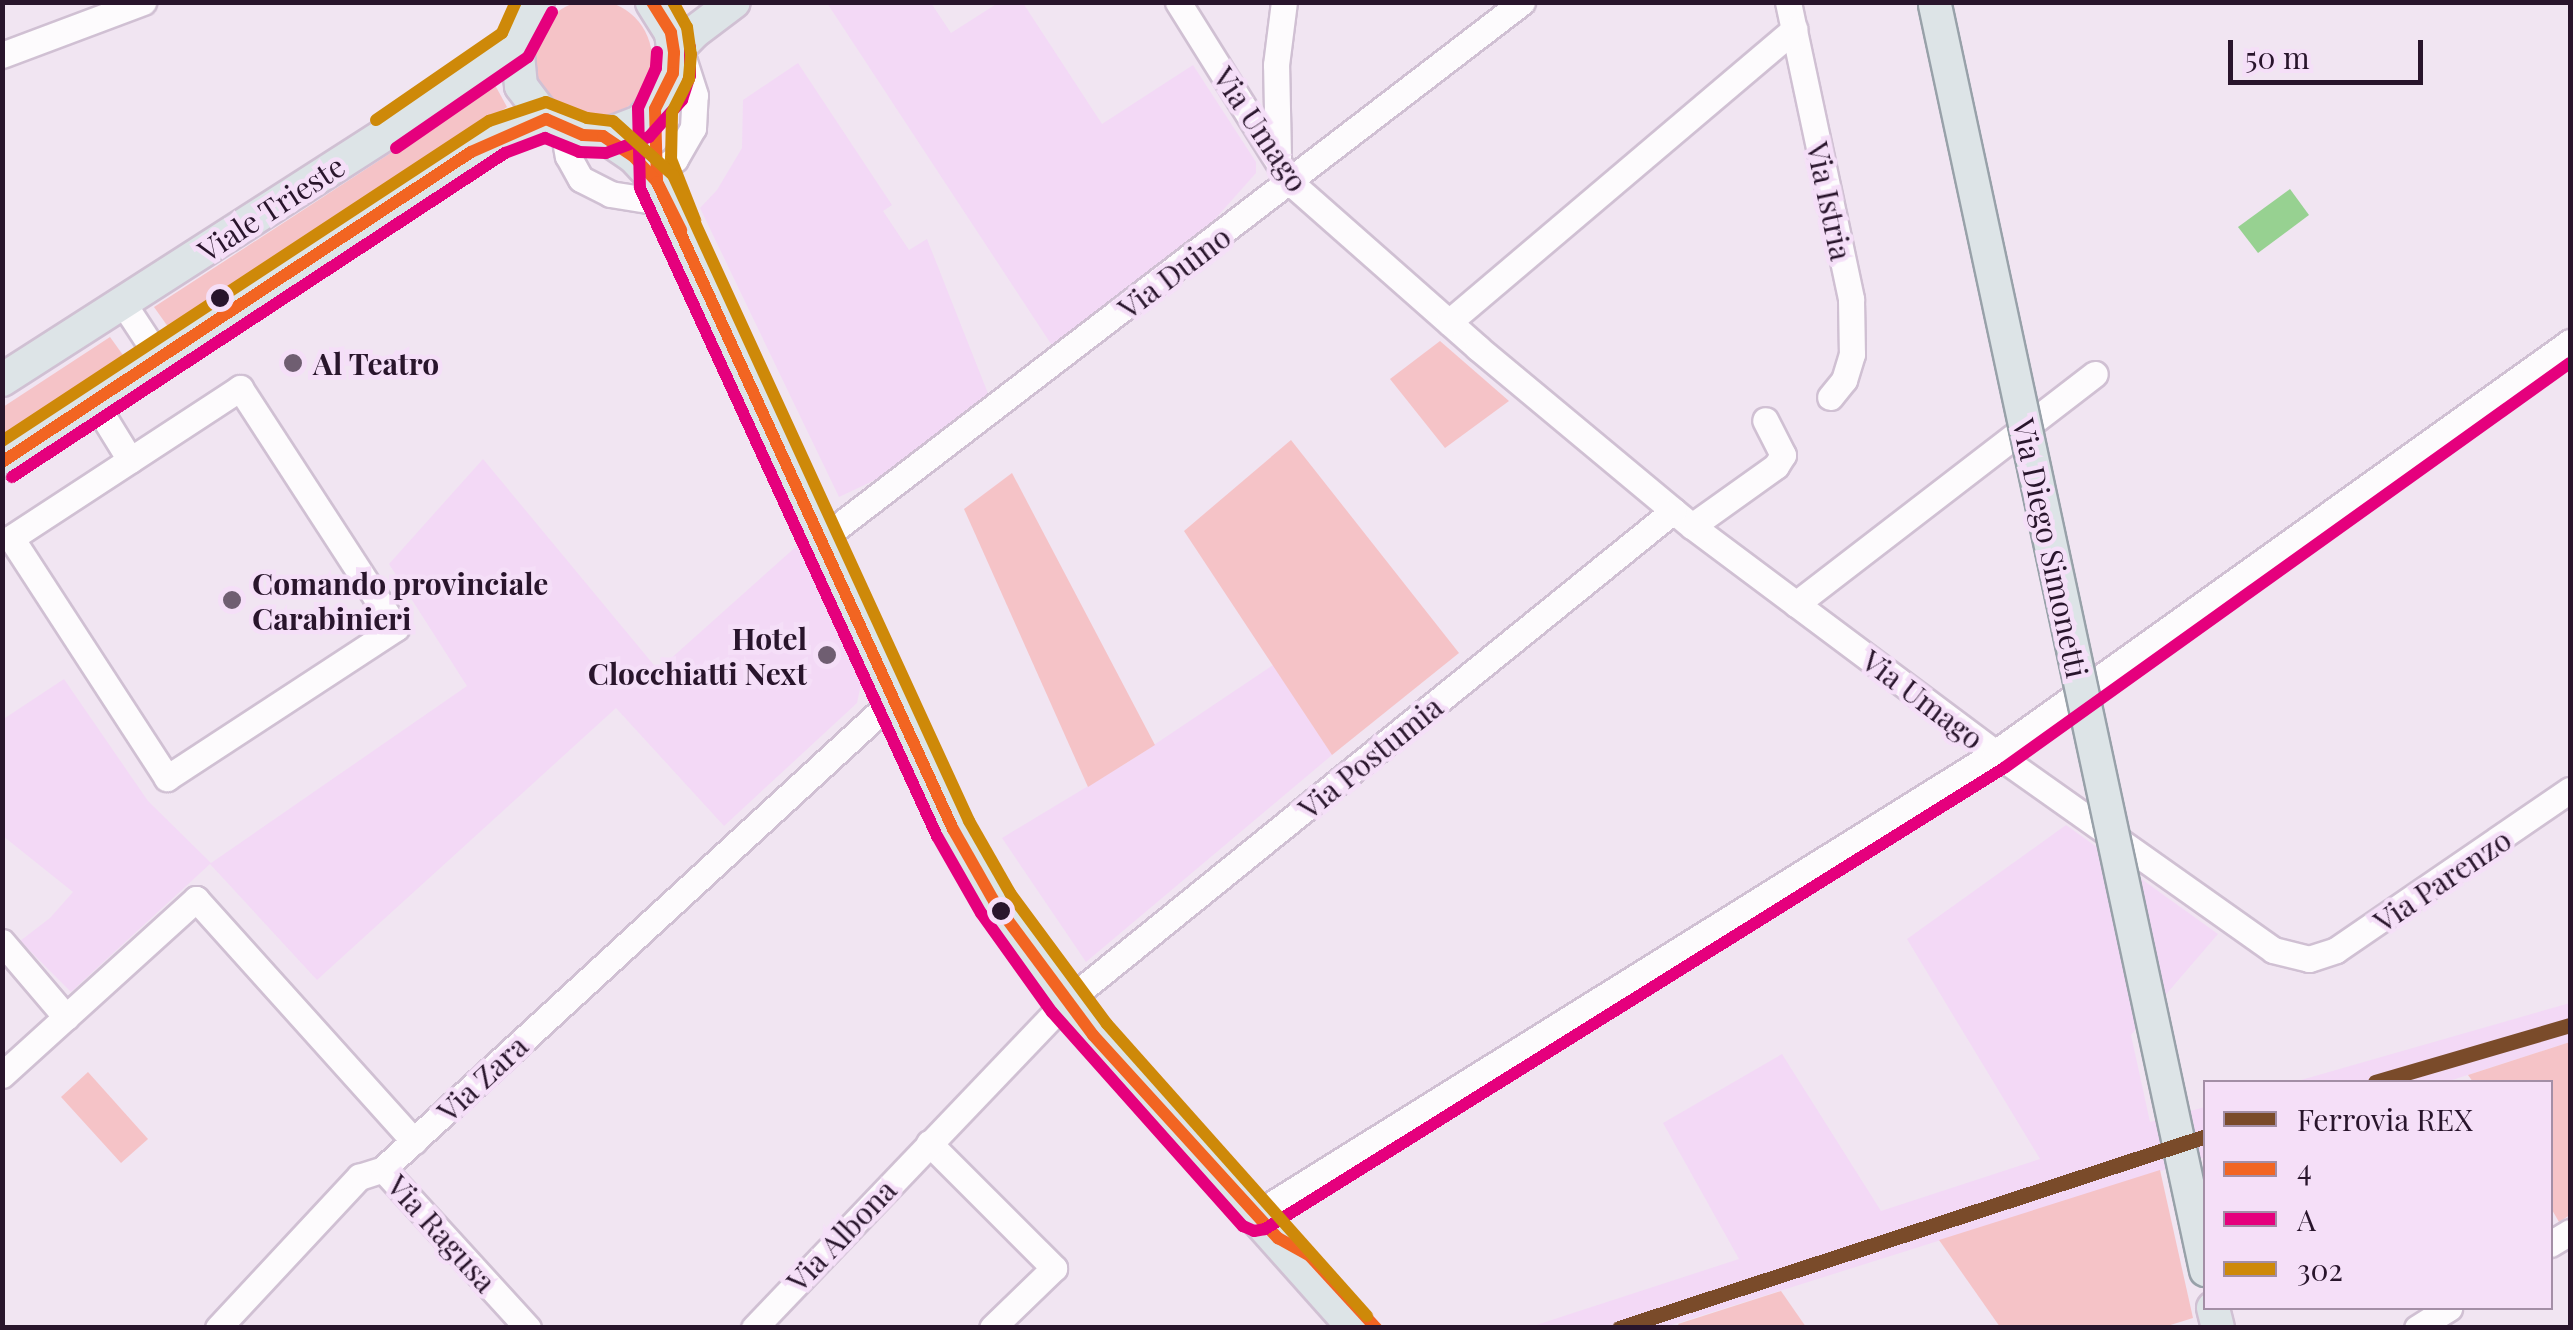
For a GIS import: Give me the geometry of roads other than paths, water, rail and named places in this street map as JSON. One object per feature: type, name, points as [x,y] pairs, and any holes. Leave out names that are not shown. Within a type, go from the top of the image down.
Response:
[{"type":"main road","points":[[603,136],[622,132],[655,109],[666,92],[674,53],[671,33],[652,2]]},
{"type":"main road","points":[[674,53],[734,2]]},
{"type":"main road","name":"Via Diego Simonetti","points":[[1935,4],[2203,1256]]},
{"type":"main road","points":[[525,18],[522,86],[554,124]]},
{"type":"main road","name":"Viale Trieste","points":[[2,380],[476,76],[525,18]]},
{"type":"main road","points":[[655,109],[660,186]]},
{"type":"main road","points":[[2,462],[497,137],[554,124],[603,136],[632,156],[660,186],[953,829],[995,904],[1066,1002],[1354,1328]]},
{"type":"main road","points":[[1267,1226],[1310,1256],[1376,1328]]},
{"type":"street","points":[[2,55],[143,2]]},
{"type":"street","name":"Via Umago","points":[[1178,2],[1284,172],[1448,322],[1682,519],[1995,753],[2273,950],[2309,959]]},
{"type":"street","points":[[1284,2],[1276,66],[1284,172]]},
{"type":"street","name":"Via Duino","points":[[823,538],[1284,172],[1522,2]]},
{"type":"street","name":"Via Istria","points":[[1788,2],[1850,299],[1852,354],[1844,380],[1830,396]]},
{"type":"street","points":[[1448,322],[1794,28]]},
{"type":"street","points":[[554,124],[581,179],[610,194],[660,186],[693,128],[695,95],[684,62],[674,53]]},
{"type":"street","points":[[123,303],[161,361]]},
{"type":"street","points":[[1267,1226],[1995,753],[2570,342]]},
{"type":"street","points":[[1796,604],[2095,374]]},
{"type":"street","points":[[240,388],[396,628],[166,778],[10,538],[130,460],[240,388]]},
{"type":"street","points":[[94,403],[130,460]]},
{"type":"street","points":[[1682,519],[1776,466],[1783,456],[1765,420]]},
{"type":"street","name":"Via Postumia","points":[[1066,1002],[1682,519]]},
{"type":"street","name":"Via Zara","points":[[2,1075],[196,900],[414,1141],[893,700]]},
{"type":"street","name":"Via Parenzo","points":[[2309,959],[2353,941],[2570,790]]},
{"type":"street","points":[[2,942],[66,1016]]},
{"type":"street","name":"Via Albona","points":[[754,1328],[1066,1002]]},
{"type":"street","name":"Via Ragusa","points":[[414,1141],[383,1169],[528,1328]]},
{"type":"street","points":[[929,1143],[1054,1268],[992,1328]]},
{"type":"street","points":[[218,1328],[359,1177],[383,1169]]},
{"type":"street","points":[[2416,1328],[2446,1310]]},
{"type":"rail line","name":"REX","points":[[2382,1080],[2570,1025]]},
{"type":"rail line","name":"REX","points":[[1619,1328],[2203,1137]]},
{"type":"place","name":"Al Teatro","points":[[293,363]]},
{"type":"place","name":"Comando provinciale Carabinieri","points":[[232,600]]},
{"type":"place","name":"Hotel Clocchiatti Next","points":[[827,655]]}]
